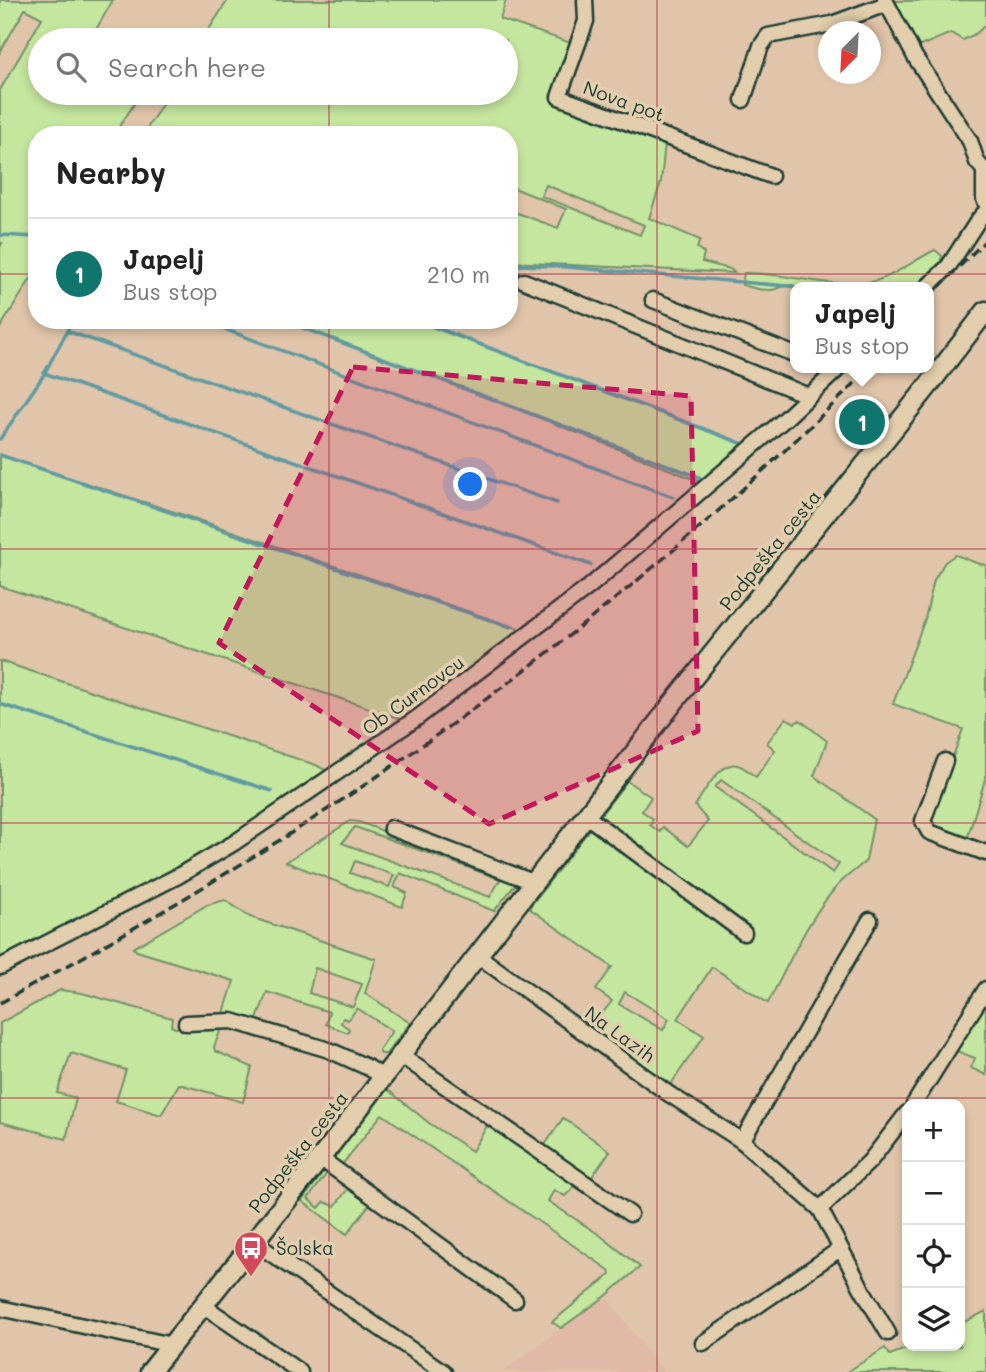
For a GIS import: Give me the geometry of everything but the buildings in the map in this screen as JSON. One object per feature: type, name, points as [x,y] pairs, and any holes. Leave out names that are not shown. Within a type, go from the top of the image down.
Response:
[{"type":"main road","points":[[986,173],[986,199]]},
{"type":"main road","name":"Podpeška cesta","points":[[150,1372],[320,1158],[585,815],[984,318]]},
{"type":"street","name":"Nova pot","points":[[585,0],[586,21],[559,97],[771,176]]},
{"type":"street","points":[[743,100],[761,46],[768,36],[832,23],[886,2],[925,74],[970,141],[977,162],[986,173]]},
{"type":"street","points":[[970,141],[986,149]]},
{"type":"street","points":[[933,282],[948,267],[986,211]]},
{"type":"street","points":[[524,281],[808,396]]},
{"type":"street","points":[[653,300],[790,353]]},
{"type":"street","name":"Ob Curnovcu","points":[[0,967],[178,876],[234,843],[416,718],[589,587],[808,396],[828,373]]},
{"type":"street","points":[[945,761],[923,821],[929,832],[986,853]]},
{"type":"street","points":[[585,815],[744,933]]},
{"type":"street","points":[[391,828],[533,882]]},
{"type":"street","points":[[743,1141],[870,920]]},
{"type":"street","name":"Na Lazih","points":[[477,955],[669,1094],[743,1141],[820,1209],[888,1333]]},
{"type":"street","points":[[917,1099],[986,989]]},
{"type":"street","points":[[186,1023],[232,1021],[329,1050],[383,1077]]},
{"type":"street","points":[[400,1055],[630,1214]]},
{"type":"street","points":[[820,1209],[870,1161],[902,1119]]},
{"type":"street","points":[[320,1158],[515,1300]]},
{"type":"street","points":[[254,1242],[444,1372]]},
{"type":"street","points":[[703,1343],[840,1249]]},
{"type":"street","points":[[204,1306],[300,1372]]},
{"type":"street","points":[[0,1308],[172,1345]]},
{"type":"highlighted area","points":[[353,367],[691,396],[698,731],[489,824],[219,643]]},
{"type":"shaded area","points":[[606,1296],[663,1372],[503,1372],[561,1328]]},
{"type":"green space","points":[[0,0],[113,0],[97,28],[36,28],[42,18],[25,9],[0,52]]},
{"type":"green space","points":[[228,0],[506,0],[500,19],[574,44],[552,99],[665,142],[661,182],[649,218],[700,240],[697,248],[704,253],[702,262],[730,269],[735,273],[518,262],[518,213],[558,228],[566,209],[518,190],[518,126],[149,126],[162,105],[518,105],[518,28],[210,28]],"holes":[[[546,185],[644,225],[640,235],[541,196]]]},
{"type":"green space","points":[[986,0],[986,24],[977,33],[963,40],[951,33],[918,47],[895,1]]},
{"type":"green space","points":[[28,42],[28,105],[133,105],[120,126],[28,126],[28,283],[0,328],[2,243],[0,90]]},
{"type":"green space","points":[[935,250],[942,256],[940,263],[923,282],[871,282],[896,272]]},
{"type":"green space","points":[[744,273],[825,282],[790,282],[790,285],[767,290],[742,285]]},
{"type":"green space","points":[[306,329],[437,329],[748,446],[706,484]]},
{"type":"green space","points":[[0,455],[526,631],[405,723],[396,717],[0,586]]},
{"type":"green space","points":[[955,555],[986,565],[986,776],[966,843],[942,834],[929,823],[963,729],[893,704],[925,619],[934,580],[945,562]]},
{"type":"green space","points":[[0,661],[316,765],[329,772],[226,844],[0,965]]},
{"type":"green space","points":[[786,718],[795,723],[800,720],[827,741],[814,776],[874,819],[866,861],[841,882],[819,908],[768,1003],[712,967],[678,1019],[704,1036],[671,1084],[666,1084],[590,1029],[612,1001],[596,990],[612,967],[529,908],[627,781],[651,797],[642,811],[653,819],[650,825],[660,832],[663,827],[688,846],[708,821],[695,806],[713,780],[731,765],[742,767],[756,777],[775,750],[767,743]],"holes":[[[721,780],[839,864],[833,873],[715,787]],[[625,992],[669,1019],[663,1030],[619,1004]]]},
{"type":"green space","points":[[350,821],[518,881],[494,911],[400,873],[394,887],[407,893],[402,907],[286,862]],"holes":[[[355,827],[500,879],[500,880],[490,897],[342,843]],[[355,861],[394,875],[389,887],[350,873]]]},
{"type":"green space","points":[[225,900],[250,917],[376,959],[365,993],[410,1023],[386,1054],[381,1054],[379,1050],[392,1031],[357,1008],[348,1020],[343,1018],[341,1023],[349,1029],[348,1033],[326,1024],[329,1012],[267,992],[255,1025],[223,1016],[234,981],[133,948],[207,905]],"holes":[[[315,968],[362,984],[353,1007],[309,993]]]},
{"type":"green space","points":[[60,990],[82,993],[172,1018],[171,1026],[175,1028],[223,1024],[215,1051],[252,1067],[243,1102],[179,1084],[161,1115],[116,1101],[126,1070],[71,1053],[57,1093],[76,1098],[66,1139],[0,1122],[0,1023]]},
{"type":"green space","points":[[986,999],[986,1075],[971,1068],[975,1058],[954,1050]]},
{"type":"green space","points":[[387,1089],[429,1123],[472,1151],[490,1121],[576,1181],[565,1196],[554,1190],[548,1201],[601,1236],[640,1267],[606,1296],[561,1328],[552,1322],[610,1275],[609,1270],[382,1114],[341,1166],[330,1163]]},
{"type":"green space","points":[[563,1118],[610,1151],[589,1181],[543,1148]]},
{"type":"green space","points":[[325,1170],[327,1173],[308,1199],[319,1208],[324,1202],[335,1206],[350,1186],[372,1201],[347,1234],[302,1201]]},
{"type":"green space","points":[[986,1311],[986,1372],[847,1372],[885,1348],[890,1355],[902,1350],[965,1351],[965,1322]]},
{"type":"waterway","points":[[0,235],[28,237]]},
{"type":"waterway","points":[[518,265],[790,286]]},
{"type":"waterway","points":[[0,439],[43,376],[68,329]]},
{"type":"waterway","points":[[224,329],[673,497]]},
{"type":"waterway","points":[[306,329],[699,477]]},
{"type":"waterway","points":[[440,329],[741,443]]},
{"type":"waterway","points":[[67,331],[557,503]]},
{"type":"waterway","points":[[44,373],[591,565]]},
{"type":"waterway","points":[[0,455],[511,627]]},
{"type":"waterway","points":[[0,704],[272,791]]},
{"type":"railway","points":[[934,292],[986,240]]},
{"type":"railway","points":[[0,1003],[268,848],[423,745],[491,696],[558,645],[687,538],[865,373]]},
{"type":"place","name":"Japelj","points":[[862,422]]},
{"type":"place","name":"Šolska","points":[[251,1278]]}]
